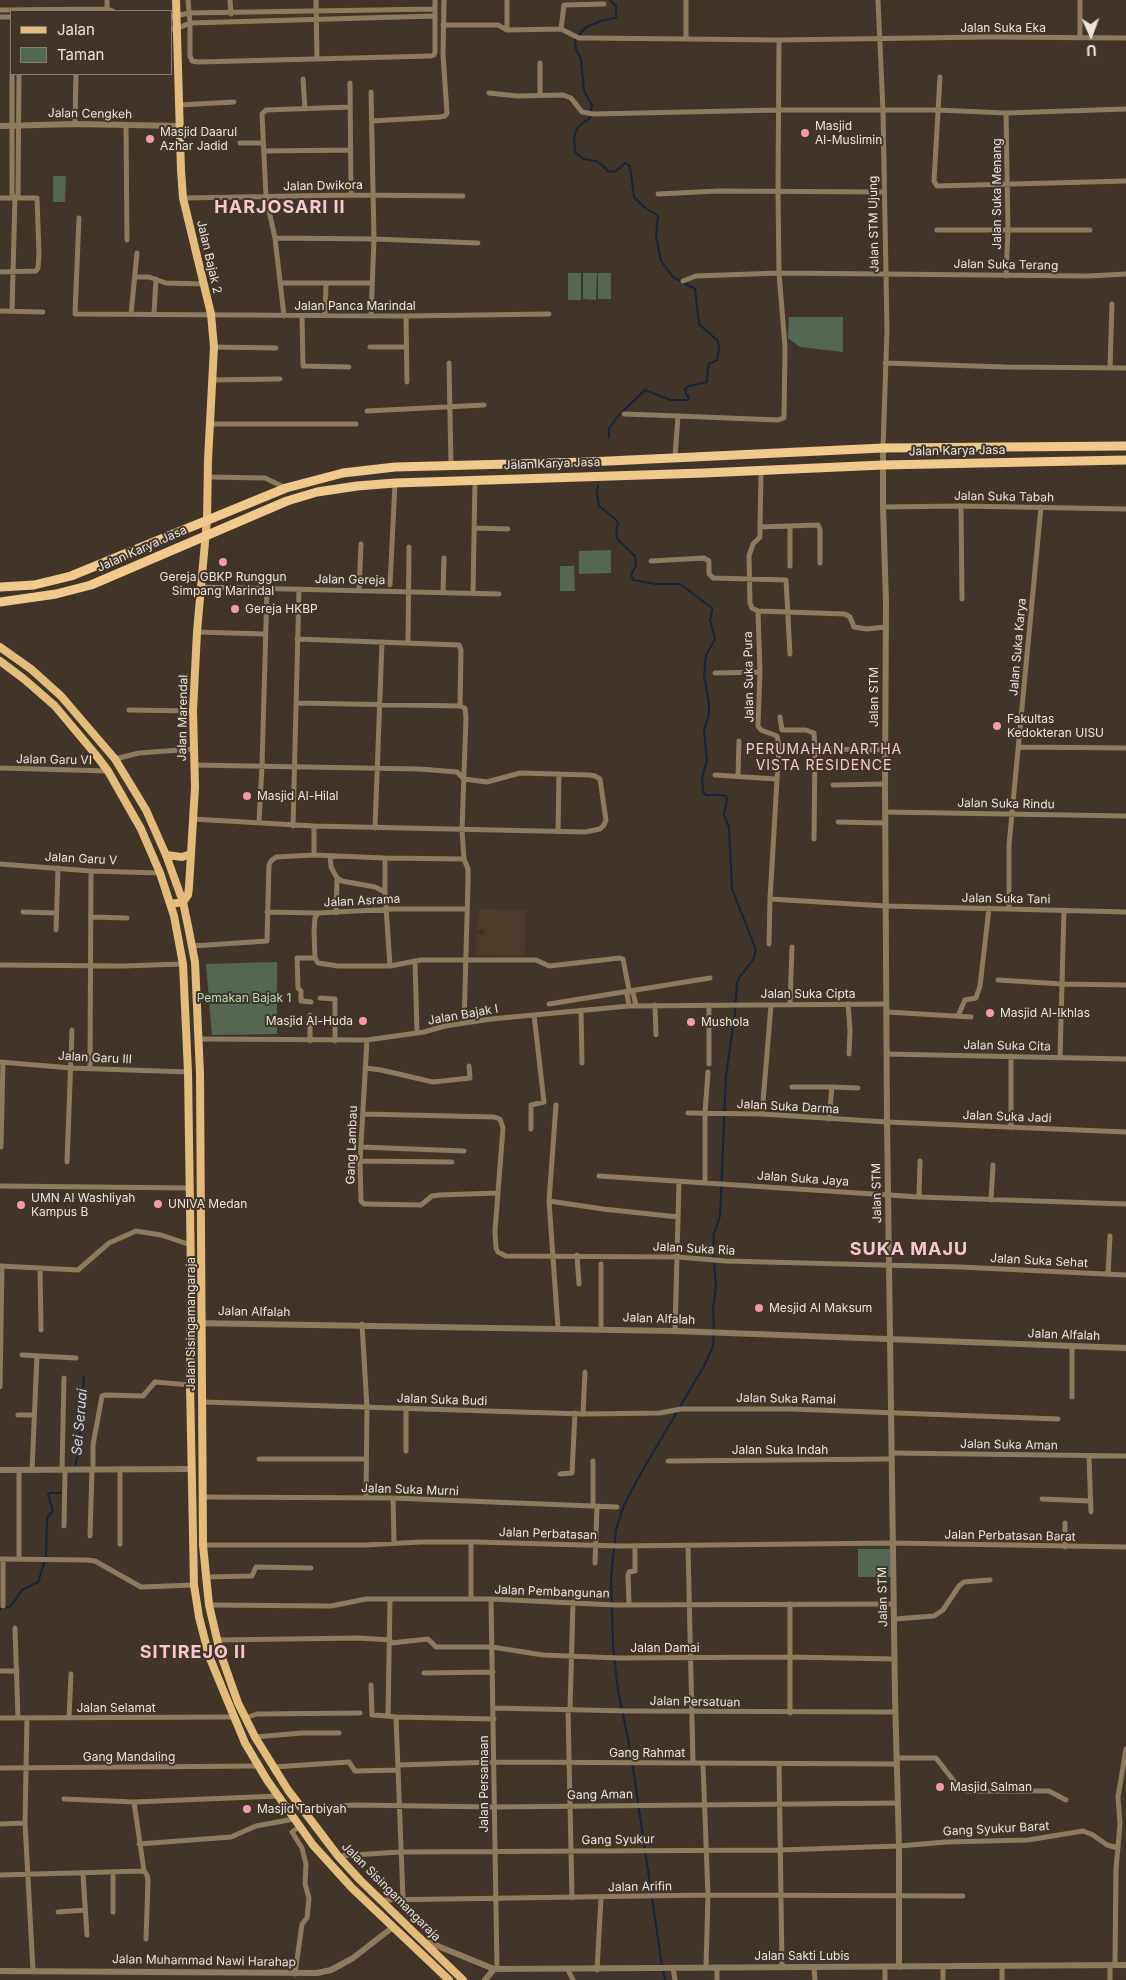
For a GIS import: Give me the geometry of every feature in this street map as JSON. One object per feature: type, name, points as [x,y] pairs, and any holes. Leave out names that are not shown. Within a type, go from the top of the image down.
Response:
[{"type":"highway","name":"Jalan Karya Jasa","points":[[0,587],[34,585],[71,576],[286,488],[343,473],[395,467],[588,462],[883,448],[1126,446]]},
{"type":"highway","name":"Jalan Karya Jasa","points":[[0,602],[56,594],[91,585],[287,501],[317,492],[395,483],[883,465],[1126,460]]},
{"type":"highway","points":[[524,464],[524,478]]},
{"type":"main road","name":"Jalan Bajak 2","points":[[176,0],[174,29],[184,198],[211,314],[214,347],[209,424],[207,520]]},
{"type":"main road","name":"Jalan Marendal","points":[[183,902],[188,895],[191,854],[195,787],[193,712],[200,587],[207,520]]},
{"type":"main road","name":"Jalan Sisingamangaraja","points":[[0,647],[32,670],[61,696],[115,759],[146,810],[166,855],[183,902],[193,946],[199,1039],[203,1545],[208,1605],[220,1652],[245,1718],[273,1767],[304,1813],[338,1856],[463,1980]]},
{"type":"main road","name":"Jalan Sisingamangaraja","points":[[0,661],[56,706],[108,771],[141,829],[160,872],[174,916],[183,964],[188,1072],[191,1244],[190,1385],[194,1585],[199,1617],[209,1656],[233,1717],[259,1766],[299,1826],[332,1867],[449,1980]]},
{"type":"main road","points":[[166,855],[182,857],[191,854]]},
{"type":"main road","points":[[171,904],[183,902]]},
{"type":"main road","points":[[174,916],[185,914]]},
{"type":"main road","points":[[209,1656],[220,1652]]},
{"type":"street","points":[[188,0],[190,56],[194,62],[433,56],[435,52],[435,0]]},
{"type":"street","points":[[230,0],[230,14]]},
{"type":"street","points":[[316,0],[316,59]]},
{"type":"street","points":[[372,121],[445,116],[447,107],[443,25],[444,0]]},
{"type":"street","points":[[507,0],[507,30]]},
{"type":"street","points":[[686,0],[686,40]]},
{"type":"street","name":"Jalan STM Ujung","points":[[878,0],[883,111],[887,330],[883,448]]},
{"type":"street","points":[[1080,0],[1080,38]]},
{"type":"street","points":[[443,25],[498,25],[507,30],[563,31],[564,5],[604,4]]},
{"type":"street","points":[[174,17],[189,14],[435,9]]},
{"type":"street","points":[[174,29],[190,23],[435,16]]},
{"type":"street","name":"Jalan Suka Eka","points":[[563,31],[579,38],[686,40],[1126,38]]},
{"type":"street","points":[[624,414],[778,420],[784,418],[784,347],[779,273],[777,110],[779,40]]},
{"type":"street","points":[[540,63],[540,94]]},
{"type":"street","points":[[12,75],[12,112],[15,126],[12,311]]},
{"type":"street","points":[[15,126],[19,112],[19,75]]},
{"type":"street","points":[[76,75],[76,124]]},
{"type":"street","points":[[940,76],[934,181],[937,186],[1126,181]]},
{"type":"street","points":[[303,79],[305,109]]},
{"type":"street","points":[[350,83],[351,195]]},
{"type":"street","points":[[371,92],[374,239],[371,316]]},
{"type":"street","points":[[489,93],[517,96],[563,95],[571,98],[582,112],[593,114],[777,110],[937,110],[1006,113],[1126,109]]},
{"type":"street","points":[[179,105],[234,102]]},
{"type":"street","points":[[284,316],[275,238],[266,197],[262,114],[264,111],[350,107]]},
{"type":"street","points":[[12,112],[19,112]]},
{"type":"street","name":"Jalan Suka Menang","points":[[1006,113],[1008,230],[1006,276]]},
{"type":"street","name":"Jalan Cengkeh","points":[[0,126],[76,124],[180,126]]},
{"type":"street","points":[[126,126],[127,240]]},
{"type":"street","points":[[240,143],[263,142]]},
{"type":"street","points":[[264,151],[351,150]]},
{"type":"street","points":[[658,194],[778,191],[884,192]]},
{"type":"street","name":"Jalan Dwikora","points":[[184,198],[351,195],[463,196]]},
{"type":"street","points":[[0,198],[38,198],[39,264],[36,271],[0,272]]},
{"type":"street","name":"Jalan Panca Marindal","points":[[79,218],[74,314],[284,316],[549,314]]},
{"type":"street","points":[[937,230],[1090,230]]},
{"type":"street","points":[[275,238],[478,243]]},
{"type":"street","points":[[131,314],[137,253]]},
{"type":"street","name":"Jalan Suka Terang","points":[[683,281],[696,276],[779,273],[1006,276],[1126,274]]},
{"type":"street","points":[[135,277],[156,279],[166,283],[204,284]]},
{"type":"street","points":[[154,314],[156,279]]},
{"type":"street","points":[[281,283],[371,283]]},
{"type":"street","points":[[325,316],[326,283]]},
{"type":"street","points":[[1110,367],[1112,304]]},
{"type":"street","points":[[0,311],[43,312]]},
{"type":"street","points":[[302,316],[303,366],[348,367]]},
{"type":"street","points":[[406,316],[407,382]]},
{"type":"street","points":[[214,347],[276,348]]},
{"type":"street","points":[[370,347],[406,347]]},
{"type":"street","points":[[885,362],[996,367],[1126,368]]},
{"type":"street","points":[[449,363],[451,466]]},
{"type":"street","points":[[212,380],[280,378]]},
{"type":"street","points":[[368,410],[484,405]]},
{"type":"street","points":[[674,457],[678,416]]},
{"type":"street","points":[[209,424],[356,424]]},
{"type":"street","name":"Jalan STM","points":[[883,448],[887,1122],[895,1712],[900,1846],[899,1967]]},
{"type":"street","points":[[761,471],[760,527],[815,524],[820,527],[820,563]]},
{"type":"street","points":[[208,477],[265,478],[286,488]]},
{"type":"street","points":[[473,593],[475,480]]},
{"type":"street","points":[[390,585],[395,483]]},
{"type":"street","points":[[961,506],[962,599]]},
{"type":"street","name":"Jalan Suka Tabah","points":[[883,507],[1126,508]]},
{"type":"street","name":"Jalan Suka Karya","points":[[1009,908],[1009,845],[1041,507]]},
{"type":"street","points":[[790,526],[790,566]]},
{"type":"street","name":"Jalan Suka Pura","points":[[760,527],[760,537],[750,549],[750,603],[752,608],[758,611],[760,672],[758,726],[761,730],[774,733],[778,738],[768,916],[769,944]]},
{"type":"street","points":[[475,528],[508,529]]},
{"type":"street","points":[[359,590],[361,544]]},
{"type":"street","points":[[408,642],[409,547]]},
{"type":"street","points":[[444,558],[444,592]]},
{"type":"street","points":[[652,561],[704,558],[709,561],[711,577],[786,580],[790,654]]},
{"type":"street","name":"Jalan Gereja","points":[[200,587],[499,594]]},
{"type":"street","points":[[259,822],[267,588]]},
{"type":"street","points":[[293,826],[300,589]]},
{"type":"street","points":[[758,611],[845,614],[850,617],[852,625],[857,628],[885,627]]},
{"type":"street","points":[[197,632],[265,634]]},
{"type":"street","points":[[298,639],[459,645],[461,650],[460,706]]},
{"type":"street","points":[[375,828],[382,642]]},
{"type":"street","points":[[715,673],[760,672]]},
{"type":"street","points":[[296,703],[460,706],[465,708],[462,830],[464,859],[468,869],[464,1023]]},
{"type":"street","points":[[129,710],[193,712]]},
{"type":"street","points":[[780,717],[782,730],[806,730],[814,734],[814,839]]},
{"type":"street","points":[[738,776],[739,741]]},
{"type":"street","points":[[1019,746],[1126,748]]},
{"type":"street","points":[[115,759],[139,753],[194,749]]},
{"type":"street","points":[[815,749],[885,750]]},
{"type":"street","points":[[192,819],[259,822],[293,826],[558,832],[586,832],[600,829],[606,820],[600,780],[590,775],[520,773],[487,782],[464,779],[460,774],[452,771],[377,770],[294,765],[194,765]]},
{"type":"street","name":"Jalan Garu VI","points":[[0,768],[108,771]]},
{"type":"street","points":[[558,832],[559,774]]},
{"type":"street","points":[[715,775],[776,779]]},
{"type":"street","points":[[833,785],[885,784]]},
{"type":"street","name":"Jalan Suka Rindu","points":[[885,812],[1126,816]]},
{"type":"street","points":[[838,822],[885,823]]},
{"type":"street","points":[[314,826],[314,855]]},
{"type":"street","points":[[193,946],[267,941],[266,912],[269,865],[271,861],[280,856],[314,855],[464,859]]},
{"type":"street","points":[[330,856],[337,878],[336,913]]},
{"type":"street","points":[[385,858],[385,892],[390,966]]},
{"type":"street","name":"Jalan Garu V","points":[[0,864],[160,872]]},
{"type":"street","points":[[56,930],[58,868]]},
{"type":"street","points":[[90,1069],[91,870]]},
{"type":"street","points":[[337,878],[342,881],[375,887],[385,892]]},
{"type":"street","points":[[770,899],[886,906]]},
{"type":"street","name":"Jalan Suka Tani","points":[[886,906],[1126,912]]},
{"type":"street","points":[[958,1016],[965,1000],[976,998],[980,986],[988,908]]},
{"type":"street","name":"Jalan Asrama","points":[[314,958],[315,918],[318,913],[467,909]]},
{"type":"street","points":[[1060,1057],[1064,910]]},
{"type":"street","points":[[22,912],[56,913]]},
{"type":"street","points":[[266,912],[318,913]]},
{"type":"street","points":[[91,917],[127,918]]},
{"type":"street","points":[[790,1004],[792,947]]},
{"type":"street","points":[[311,1002],[301,1001],[301,991],[298,988],[298,958],[314,958],[318,963],[338,966],[390,966],[416,961],[466,960],[536,960],[549,966],[620,958],[623,959],[629,990],[627,994],[629,1006]]},
{"type":"street","points":[[416,961],[417,1033]]},
{"type":"street","points":[[0,965],[183,964]]},
{"type":"street","points":[[549,1004],[710,978]]},
{"type":"street","points":[[998,980],[1126,985]]},
{"type":"street","points":[[629,990],[633,993],[636,1005]]},
{"type":"street","points":[[320,998],[335,999],[335,1041]]},
{"type":"street","name":"Jalan Suka Cipta","points":[[730,1004],[887,1004]]},
{"type":"street","name":"Jalan Bajak I","points":[[199,1039],[367,1040],[417,1033],[464,1023],[581,1010],[636,1005],[730,1004]]},
{"type":"street","points":[[762,1114],[771,1004]]},
{"type":"street","points":[[848,1004],[849,1054]]},
{"type":"street","points":[[655,1005],[656,1035]]},
{"type":"street","points":[[709,1005],[709,1064]]},
{"type":"street","points":[[581,1010],[582,1063]]},
{"type":"street","points":[[887,1012],[971,1017]]},
{"type":"street","points":[[310,1015],[310,1041]]},
{"type":"street","points":[[531,1129],[531,1105],[544,1102],[534,1015]]},
{"type":"street","points":[[67,1162],[72,1030]]},
{"type":"street","name":"Gang Lambau","points":[[367,1040],[360,1161],[360,1197],[364,1204],[421,1205],[432,1196],[497,1194]]},
{"type":"street","name":"Jalan Suka Cita","points":[[887,1054],[1126,1058]]},
{"type":"street","points":[[1010,1128],[1011,1056]]},
{"type":"street","points":[[1,1062],[1,1147]]},
{"type":"street","name":"Jalan Garu III","points":[[1,1062],[71,1068],[188,1072]]},
{"type":"street","points":[[365,1068],[434,1082],[470,1078],[469,1066]]},
{"type":"street","points":[[705,1183],[705,1113],[708,1072]]},
{"type":"street","points":[[792,1086],[858,1088]]},
{"type":"street","points":[[829,1119],[832,1088]]},
{"type":"street","points":[[556,1105],[549,1201],[558,1328]]},
{"type":"street","name":"Jalan Suka Darma","points":[[688,1113],[762,1114],[887,1122]]},
{"type":"street","points":[[363,1114],[494,1117],[500,1120],[503,1128],[497,1194]]},
{"type":"street","name":"Jalan Suka Jadi","points":[[887,1122],[1126,1132]]},
{"type":"street","points":[[361,1147],[464,1151]]},
{"type":"street","points":[[360,1161],[452,1162]]},
{"type":"street","points":[[919,1197],[920,1161]]},
{"type":"street","points":[[991,1200],[993,1165]]},
{"type":"street","name":"Jalan Suka Jaya","points":[[599,1176],[919,1197],[1126,1204]]},
{"type":"street","points":[[675,1331],[680,1182]]},
{"type":"street","points":[[0,1186],[190,1188]]},
{"type":"street","name":"Jalan Suka Ria","points":[[497,1194],[496,1248],[498,1252],[506,1256],[678,1257],[726,1261],[890,1265]]},
{"type":"street","points":[[549,1201],[678,1217]]},
{"type":"street","points":[[0,1387],[1,1266],[78,1270],[109,1243],[127,1234],[136,1232],[161,1234],[191,1244]]},
{"type":"street","points":[[1108,1274],[1110,1236]]},
{"type":"street","points":[[577,1255],[579,1284]]},
{"type":"street","points":[[601,1264],[602,1329]]},
{"type":"street","name":"Jalan Suka Sehat","points":[[890,1265],[1126,1275]]},
{"type":"street","points":[[40,1268],[41,1330]]},
{"type":"street","name":"Jalan Alfalah","points":[[190,1323],[362,1324],[722,1332],[1126,1348]]},
{"type":"street","points":[[362,1324],[367,1408],[366,1498]]},
{"type":"street","points":[[1072,1346],[1072,1397]]},
{"type":"street","points":[[22,1355],[76,1358]]},
{"type":"street","points":[[32,1470],[37,1356]]},
{"type":"street","points":[[583,1414],[585,1372]]},
{"type":"street","points":[[64,1378],[64,1526]]},
{"type":"street","points":[[90,1536],[93,1445],[102,1396],[143,1396],[155,1382],[190,1385]]},
{"type":"street","name":"Jalan Suka Budi","points":[[203,1402],[575,1414],[660,1413],[672,1409],[681,1409]]},
{"type":"street","points":[[406,1408],[406,1451]]},
{"type":"street","name":"Jalan Suka Ramai","points":[[681,1409],[790,1409],[1058,1419]]},
{"type":"street","points":[[560,1474],[572,1473],[575,1414]]},
{"type":"street","points":[[18,1415],[34,1415]]},
{"type":"street","name":"Jalan Suka Aman","points":[[892,1456],[1126,1456]]},
{"type":"street","name":"Jalan Suka Indah","points":[[668,1460],[892,1456]]},
{"type":"street","points":[[1090,1457],[1091,1512]]},
{"type":"street","points":[[259,1459],[366,1459]]},
{"type":"street","points":[[593,1461],[597,1546],[595,1563]]},
{"type":"street","points":[[120,1469],[120,1544]]},
{"type":"street","points":[[0,1470],[191,1470]]},
{"type":"street","points":[[19,1470],[19,1559]]},
{"type":"street","name":"Jalan Suka Murni","points":[[202,1497],[393,1498],[617,1507]]},
{"type":"street","points":[[393,1498],[394,1543]]},
{"type":"street","points":[[1042,1499],[1091,1500]]},
{"type":"street","points":[[1065,1523],[1065,1547]]},
{"type":"street","points":[[471,1542],[471,1599]]},
{"type":"street","name":"Jalan Perbatasan","points":[[203,1545],[340,1545],[471,1542],[688,1547],[893,1544]]},
{"type":"street","name":"Jalan Perbatasan Barat","points":[[893,1544],[1126,1547]]},
{"type":"street","points":[[629,1604],[628,1576],[629,1572],[635,1571],[635,1546]]},
{"type":"street","points":[[688,1547],[693,1763]]},
{"type":"street","points":[[3,1606],[1,1559],[96,1562],[141,1586],[194,1585]]},
{"type":"street","points":[[206,1577],[252,1576],[256,1567],[311,1568]]},
{"type":"street","points":[[895,1619],[934,1616],[943,1610],[959,1586],[964,1582],[990,1580]]},
{"type":"street","name":"Jalan Pembangunan","points":[[208,1605],[331,1606],[366,1599],[491,1599],[602,1604],[894,1604]]},
{"type":"street","points":[[388,1716],[390,1599]]},
{"type":"street","name":"Jalan Persamaan","points":[[491,1599],[495,1762],[496,1969]]},
{"type":"street","points":[[572,1898],[568,1762],[573,1602]]},
{"type":"street","points":[[790,1604],[790,1713]]},
{"type":"street","points":[[15,1628],[18,1718]]},
{"type":"street","points":[[217,1640],[359,1638],[390,1641]]},
{"type":"street","name":"Jalan Damai","points":[[390,1641],[428,1639],[436,1647],[492,1648],[533,1654],[619,1658],[895,1658]]},
{"type":"street","points":[[0,1670],[17,1671]]},
{"type":"street","points":[[424,1674],[493,1672]]},
{"type":"street","points":[[69,1718],[71,1674]]},
{"type":"street","points":[[371,1685],[372,1715],[494,1719]]},
{"type":"street","name":"Jalan Persatuan","points":[[494,1708],[790,1713],[895,1712]]},
{"type":"street","points":[[245,1718],[257,1714],[360,1713]]},
{"type":"street","name":"Jalan Selamat","points":[[0,1718],[233,1717]]},
{"type":"street","points":[[396,1717],[402,1899]]},
{"type":"street","points":[[27,1718],[25,1823],[33,1971]]},
{"type":"street","points":[[255,1737],[302,1733],[339,1733]]},
{"type":"street","points":[[1110,1980],[1113,1965],[1120,1824],[1118,1797],[1126,1750]]},
{"type":"street","name":"Gang Rahmat","points":[[273,1767],[349,1762],[355,1771],[495,1762],[779,1764],[936,1758],[957,1786],[966,1791],[1049,1791],[1066,1800]]},
{"type":"street","points":[[703,1764],[708,1895],[706,1967]]},
{"type":"street","points":[[779,1764],[782,1967]]},
{"type":"street","name":"Gang Mandaling","points":[[0,1768],[259,1766]]},
{"type":"street","points":[[64,1799],[134,1802],[278,1796]]},
{"type":"street","points":[[134,1802],[139,1844],[144,1871],[148,1881],[146,1939]]},
{"type":"street","name":"Gang Aman","points":[[304,1813],[315,1808],[400,1804],[570,1806],[643,1804],[898,1804]]},
{"type":"street","points":[[139,1844],[231,1837],[256,1826],[294,1819]]},
{"type":"street","points":[[0,1824],[25,1823]]},
{"type":"street","points":[[295,1974],[302,1924],[308,1918],[309,1898],[305,1884],[306,1864],[302,1848],[292,1832],[299,1826]]},
{"type":"street","name":"Gang Syukur Barat","points":[[900,1846],[946,1842],[1028,1840],[1083,1831],[1093,1835],[1110,1847],[1118,1848]]},
{"type":"street","name":"Gang Syukur","points":[[338,1856],[400,1852],[780,1850],[900,1846]]},
{"type":"street","points":[[0,1875],[144,1871]]},
{"type":"street","points":[[113,1872],[113,1912]]},
{"type":"street","points":[[83,1874],[87,1935]]},
{"type":"street","name":"Jalan Arifin","points":[[381,1900],[708,1895],[963,1896]]},
{"type":"street","points":[[598,1970],[600,1898]]},
{"type":"street","points":[[58,1912],[86,1910]]},
{"type":"street","name":"Jalan Muhammad Nawi Harahap","points":[[0,1971],[317,1973],[338,1966],[370,1946],[394,1927]]},
{"type":"street","name":"Jalan Sakti Lubis","points":[[421,1939],[496,1969],[598,1970],[706,1967],[814,1968],[1126,1965]]},
{"type":"street","points":[[1002,1966],[1002,1980]]},
{"type":"street","points":[[717,1967],[717,1980]]},
{"type":"street","points":[[885,1967],[885,1980]]},
{"type":"street","points":[[943,1967],[943,1980]]},
{"type":"street","points":[[671,1968],[675,1980]]},
{"type":"street","points":[[814,1968],[814,1980]]},
{"type":"street","points":[[485,1980],[496,1969]]},
{"type":"street","points":[[568,1970],[573,1980]]},
{"type":"street","points":[[175,1972],[175,1980]]},
{"type":"shaded area","points":[[479,909],[526,910],[525,956],[477,955],[475,935],[484,935],[484,929],[476,929]]},
{"type":"green space","points":[[53,176],[66,176],[65,202],[53,202]]},
{"type":"green space","points":[[568,273],[581,273],[581,300],[568,300]]},
{"type":"green space","points":[[583,273],[597,273],[596,300],[583,299]]},
{"type":"green space","points":[[598,273],[611,273],[611,299],[598,299]]},
{"type":"green space","points":[[789,317],[843,317],[843,352],[800,347],[788,338]]},
{"type":"green space","points":[[611,550],[611,573],[579,574],[579,551]]},
{"type":"green space","points":[[560,566],[574,566],[575,591],[560,591]]},
{"type":"green space","name":"Pemakan Bajak 1","points":[[277,962],[277,1034],[212,1035],[206,964]]},
{"type":"green space","points":[[858,1549],[892,1549],[892,1577],[858,1577]]},
{"type":"waterway","points":[[609,438],[609,429],[617,417],[645,390],[671,400],[688,400],[689,397],[685,389],[689,386],[707,382],[709,364],[717,360],[719,349],[718,341],[699,324],[695,289],[673,277],[661,261],[656,236],[658,216],[644,207],[634,197],[630,166],[625,163],[616,171],[609,172],[596,161],[583,159],[575,152],[575,133],[579,126],[590,118],[592,105],[584,91],[581,59],[576,49],[575,39],[586,27],[604,20],[616,18],[616,6],[610,0]]},
{"type":"waterway","points":[[598,486],[599,506],[618,523],[616,531],[618,540],[635,556],[636,565],[631,575],[633,580],[656,584],[680,584],[712,608],[710,620],[715,639],[706,655],[704,675],[709,715],[704,729],[707,760],[702,778],[703,792],[706,795],[726,796],[724,815],[729,827],[732,889],[756,950],[753,960],[737,983],[726,1076],[720,1216],[714,1233],[713,1251],[716,1286],[713,1309],[714,1330]]},
{"type":"waterway","points":[[662,1966],[630,1748],[618,1691],[613,1644],[611,1578],[616,1529],[624,1505],[704,1366],[713,1346],[714,1334]]},
{"type":"waterway","name":"Sei Seruai","points":[[75,1467],[79,1450],[84,1376]]},
{"type":"waterway","name":"Sei Seruai","points":[[0,1609],[11,1606],[22,1590],[38,1582],[46,1558],[47,1518],[53,1511],[48,1495],[50,1493],[62,1493],[63,1491]]},
{"type":"waterway","points":[[663,1970],[665,1980]]},
{"type":"place","name":"Masjid Al-Muslimin","points":[[805,133]]},
{"type":"place","name":"Masjid Daarul Azhar Jadid","points":[[150,139]]},
{"type":"place","name":"Gereja GBKP Runggun Simpang Marindal","points":[[223,562]]},
{"type":"place","name":"Gereja HKBP","points":[[235,609]]},
{"type":"place","name":"Fakultas Kedokteran UISU","points":[[997,726]]},
{"type":"place","name":"Masjid Al-Hilal","points":[[247,796]]},
{"type":"place","name":"Masjid Al-Ikhlas","points":[[990,1013]]},
{"type":"place","name":"Masjid Al-Huda","points":[[363,1021]]},
{"type":"place","name":"Mushola","points":[[691,1022]]},
{"type":"place","name":"UNIVA Medan","points":[[158,1204]]},
{"type":"place","name":"UMN Al Washliyah Kampus B","points":[[21,1205]]},
{"type":"place","name":"Mesjid Al Maksum","points":[[759,1308]]},
{"type":"place","name":"Masjid Salman","points":[[940,1787]]},
{"type":"place","name":"Masjid Tarbiyah","points":[[247,1809]]},
{"type":"district","name":"HARJOSARI II","points":[[280,208]]},
{"type":"district","name":"PERUMAHAN ARTHA VISTA RESIDENCE","points":[[824,758]]},
{"type":"district","name":"SUKA MAJU","points":[[909,1250]]},
{"type":"district","name":"SITIREJO II","points":[[193,1653]]}]
